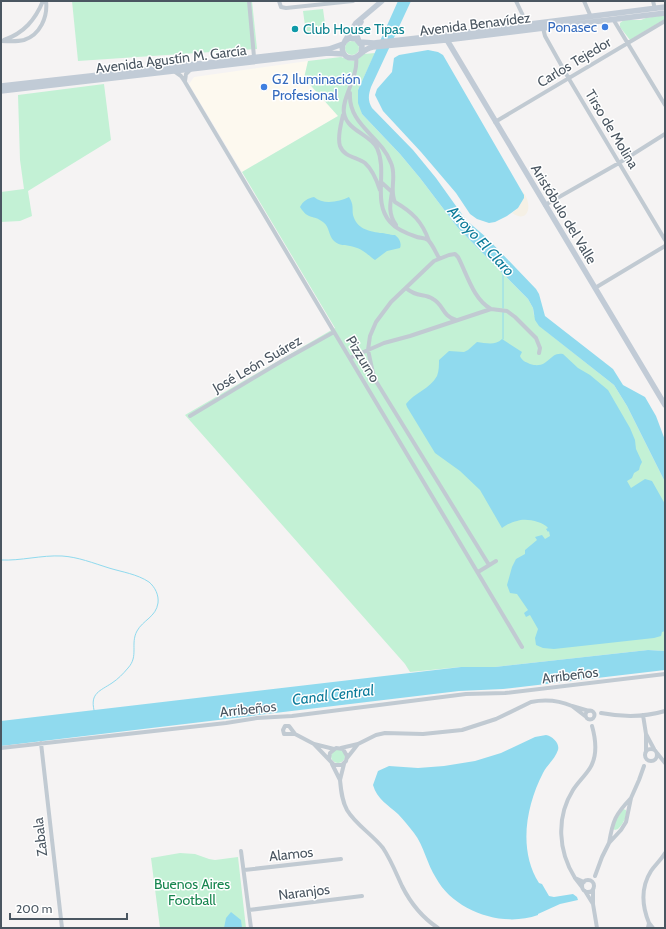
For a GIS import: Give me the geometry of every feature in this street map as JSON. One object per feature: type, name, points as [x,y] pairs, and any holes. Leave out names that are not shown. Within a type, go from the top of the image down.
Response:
[{"type":"main road","points":[[363,18],[357,30],[357,37],[362,49],[361,53],[356,57],[349,58],[344,54],[342,47],[344,43],[356,23],[382,1]]},
{"type":"main road","name":"Avenida Benavídez","points":[[445,38],[527,24],[665,7]]},
{"type":"main road","name":"Avenida Benavídez","points":[[361,53],[374,45],[395,42],[543,28],[665,13]]},
{"type":"main road","points":[[344,43],[353,38],[359,42]]},
{"type":"main road","name":"Aristóbulo del Valle","points":[[445,38],[665,405]]},
{"type":"main road","name":"Avenida Benavídez","points":[[359,42],[374,45]]},
{"type":"main road","name":"Avenida Agustín M. García","points":[[1,86],[329,48],[344,43]]},
{"type":"main road","name":"Avenida Agustín M. García","points":[[1,91],[328,53],[344,54]]},
{"type":"street","points":[[1,41],[16,35],[31,24],[43,1]]},
{"type":"street","points":[[1,41],[22,40],[30,37],[38,30],[47,13],[46,1]]},
{"type":"street","points":[[249,1],[254,57]]},
{"type":"street","points":[[279,1],[281,7],[286,8],[353,1]]},
{"type":"street","points":[[516,1],[527,24]]},
{"type":"street","points":[[653,1],[656,9]]},
{"type":"street","points":[[586,2],[591,17]]},
{"type":"street","points":[[613,20],[665,105]]},
{"type":"street","name":"Carlos Tejedor","points":[[495,122],[665,21]]},
{"type":"street","points":[[31,24],[38,30]]},
{"type":"street","name":"Tirso de Molina","points":[[543,28],[545,36],[569,79],[665,240]]},
{"type":"street","points":[[356,57],[357,62],[343,113],[339,137],[340,146],[351,157],[365,164],[376,180],[380,192]]},
{"type":"street","points":[[185,82],[186,74],[191,69]]},
{"type":"street","name":"Pizzurno","points":[[174,71],[185,82],[522,647]]},
{"type":"street","points":[[350,87],[351,109],[355,117],[392,163],[394,175],[390,216],[401,230]]},
{"type":"street","points":[[343,113],[350,125],[371,141],[377,148],[380,162],[381,203],[386,216],[391,223],[401,230],[429,241]]},
{"type":"street","points":[[545,205],[619,163],[665,134]]},
{"type":"street","points":[[381,182],[392,192],[395,202],[408,210],[419,221],[440,258]]},
{"type":"street","points":[[595,288],[665,246]]},
{"type":"street","points":[[489,565],[374,378],[368,350],[370,336],[376,322],[391,302],[434,261],[449,255],[455,254],[458,257],[471,285],[481,301],[491,309]]},
{"type":"street","points":[[406,288],[415,295],[434,299],[446,316],[457,320]]},
{"type":"street","points":[[350,358],[384,343],[410,336],[491,309],[506,311],[515,317],[536,338],[540,348],[539,353]]},
{"type":"street","name":"José León Suárez","points":[[190,416],[334,332]]},
{"type":"street","points":[[478,572],[496,561]]},
{"type":"street","name":"Arribeños","points":[[1,748],[226,723],[257,718],[292,716],[466,694],[505,693],[665,674]]},
{"type":"street","points":[[294,734],[314,744],[341,748],[358,744],[376,735],[385,733],[423,734],[462,730],[496,719],[537,701],[556,700],[590,711],[616,715],[643,715],[665,711]]},
{"type":"street","points":[[572,706],[590,718]]},
{"type":"street","points":[[590,711],[586,712],[590,718],[596,748],[592,763],[569,797],[562,824],[562,838],[567,862],[575,878],[593,904]]},
{"type":"street","points":[[590,711],[594,714],[590,718]]},
{"type":"street","points":[[590,718],[601,713]]},
{"type":"street","points":[[597,928],[593,904],[595,876],[609,843],[626,822],[631,798],[644,766],[646,734],[643,715]]},
{"type":"street","points":[[646,734],[655,751],[665,764]]},
{"type":"street","name":"Zabala","points":[[41,743],[62,928]]},
{"type":"street","points":[[314,744],[329,758],[332,763],[340,780],[342,798],[350,814],[377,840],[387,854],[408,897],[426,919],[438,928]]},
{"type":"street","points":[[340,780],[344,763],[358,744]]},
{"type":"street","points":[[329,758],[330,753],[334,748]]},
{"type":"street","points":[[341,748],[345,751],[347,759]]},
{"type":"street","points":[[645,754],[648,749],[655,751]]},
{"type":"street","points":[[654,760],[655,751]]},
{"type":"street","points":[[645,754],[647,759],[665,764]]},
{"type":"street","points":[[644,766],[654,760]]},
{"type":"street","points":[[332,763],[337,766],[344,763]]},
{"type":"street","points":[[609,843],[614,820],[620,809],[631,798]]},
{"type":"street","points":[[620,809],[624,809],[629,812]]},
{"type":"street","points":[[611,830],[618,833]]},
{"type":"street","points":[[241,851],[251,928]]},
{"type":"street","points":[[650,927],[644,906],[644,889],[648,876],[665,853]]},
{"type":"street","name":"Alamos","points":[[244,870],[341,859]]},
{"type":"street","points":[[575,878],[584,882],[595,876]]},
{"type":"street","points":[[590,880],[594,887]]},
{"type":"street","points":[[584,882],[582,884],[584,890]]},
{"type":"street","points":[[584,890],[588,892],[594,887]]},
{"type":"street","name":"Naranjos","points":[[248,910],[362,896]]},
{"type":"shaded area","points":[[308,61],[304,78],[338,116],[242,172],[189,84],[194,77]]},
{"type":"green space","points":[[72,1],[252,1],[257,49],[78,61]]},
{"type":"green space","points":[[323,9],[326,31],[306,33],[303,11]]},
{"type":"green space","points":[[665,15],[665,19],[630,40],[620,27],[620,23],[624,20],[641,20]]},
{"type":"green space","points":[[349,41],[355,41],[359,45],[359,51],[355,55],[349,55],[345,51],[345,45]]},
{"type":"green space","points":[[375,53],[358,90],[362,114],[400,154],[458,228],[528,299],[533,308],[534,315],[547,332],[614,385],[627,406],[665,482],[665,651],[648,650],[495,667],[461,667],[410,672],[405,664],[185,415],[335,328],[242,172],[338,116],[304,78],[308,61],[341,57],[352,61],[364,54]]},
{"type":"green space","points":[[104,84],[111,140],[28,191],[32,216],[20,221],[1,222],[1,192],[24,189],[20,160],[18,95]]},
{"type":"green space","points":[[335,749],[341,749],[345,753],[345,759],[341,763],[335,763],[331,759],[331,753]]},
{"type":"green space","points":[[623,809],[626,810],[625,818],[620,827],[615,830],[613,829],[613,825]]},
{"type":"green space","name":"Buenos Aires Football","points":[[180,853],[195,854],[215,860],[238,857],[246,928],[160,928],[151,858]]},
{"type":"sand","points":[[522,191],[528,201],[528,211],[523,216],[518,216],[512,213],[518,208],[524,198]]},
{"type":"water","name":"Arroyo El Claro","points":[[398,1],[411,1],[371,87],[369,98],[372,108],[413,150],[436,178],[466,220],[487,238],[536,289],[539,294],[545,316],[613,369],[623,385],[645,397],[656,416],[665,440],[665,482],[627,406],[614,385],[539,326],[535,320],[533,308],[528,299],[458,228],[400,154],[362,114],[358,103],[358,90]]},
{"type":"water","points":[[428,50],[438,52],[443,55],[524,195],[524,198],[518,208],[495,222],[489,223],[477,219],[470,214],[456,193],[383,111],[375,95],[377,89],[392,72],[394,58],[399,55]]},
{"type":"water","points":[[314,197],[318,200],[331,202],[349,197],[352,204],[353,215],[360,226],[367,230],[395,235],[400,241],[400,248],[387,251],[375,260],[357,248],[336,243],[332,239],[325,224],[320,220],[306,214],[300,207],[306,200]]},
{"type":"water","points":[[502,339],[522,352],[520,356],[521,358],[530,364],[541,365],[555,355],[563,354],[578,368],[590,375],[608,390],[630,428],[635,440],[636,449],[642,462],[639,470],[627,481],[631,488],[645,479],[652,481],[665,504],[665,631],[662,632],[661,636],[554,649],[543,648],[536,645],[535,638],[538,629],[530,615],[526,617],[524,613],[528,610],[517,594],[510,593],[507,585],[516,559],[525,554],[525,550],[537,540],[535,537],[542,535],[545,539],[550,536],[549,531],[548,532],[546,529],[548,528],[538,522],[520,520],[502,528],[480,490],[460,471],[435,453],[407,407],[406,404],[409,400],[426,388],[437,376],[439,360],[449,351],[464,352],[477,342],[496,343]]},
{"type":"water","name":"Canal Central","points":[[648,650],[665,651],[665,670],[503,689],[459,691],[1,746],[1,721],[461,667],[495,667]]},
{"type":"water","points":[[546,735],[555,740],[558,745],[558,750],[543,773],[532,799],[527,828],[528,857],[532,870],[539,883],[542,884],[549,896],[554,897],[573,894],[578,900],[560,904],[538,915],[524,918],[495,918],[480,914],[454,900],[444,890],[433,873],[414,833],[400,816],[377,794],[373,785],[378,771],[389,766],[418,768],[475,761],[501,753],[535,737]]},
{"type":"water","points":[[231,912],[241,920],[242,928],[224,928],[226,918]]},
{"type":"waterway","points":[[503,273],[503,308]]},
{"type":"waterway","points":[[503,311],[503,339]]},
{"type":"waterway","points":[[1,560],[54,556],[86,560],[140,577],[149,582],[155,589],[158,597],[157,608],[137,631],[134,641],[134,654],[131,663],[118,678],[97,693],[93,700],[94,710]]},
{"type":"place","name":"Ponasec","points":[[605,27]]},
{"type":"place","name":"Club House Tipas","points":[[295,29]]},
{"type":"place","name":"G2 Iluminación Profesional","points":[[264,87]]}]
